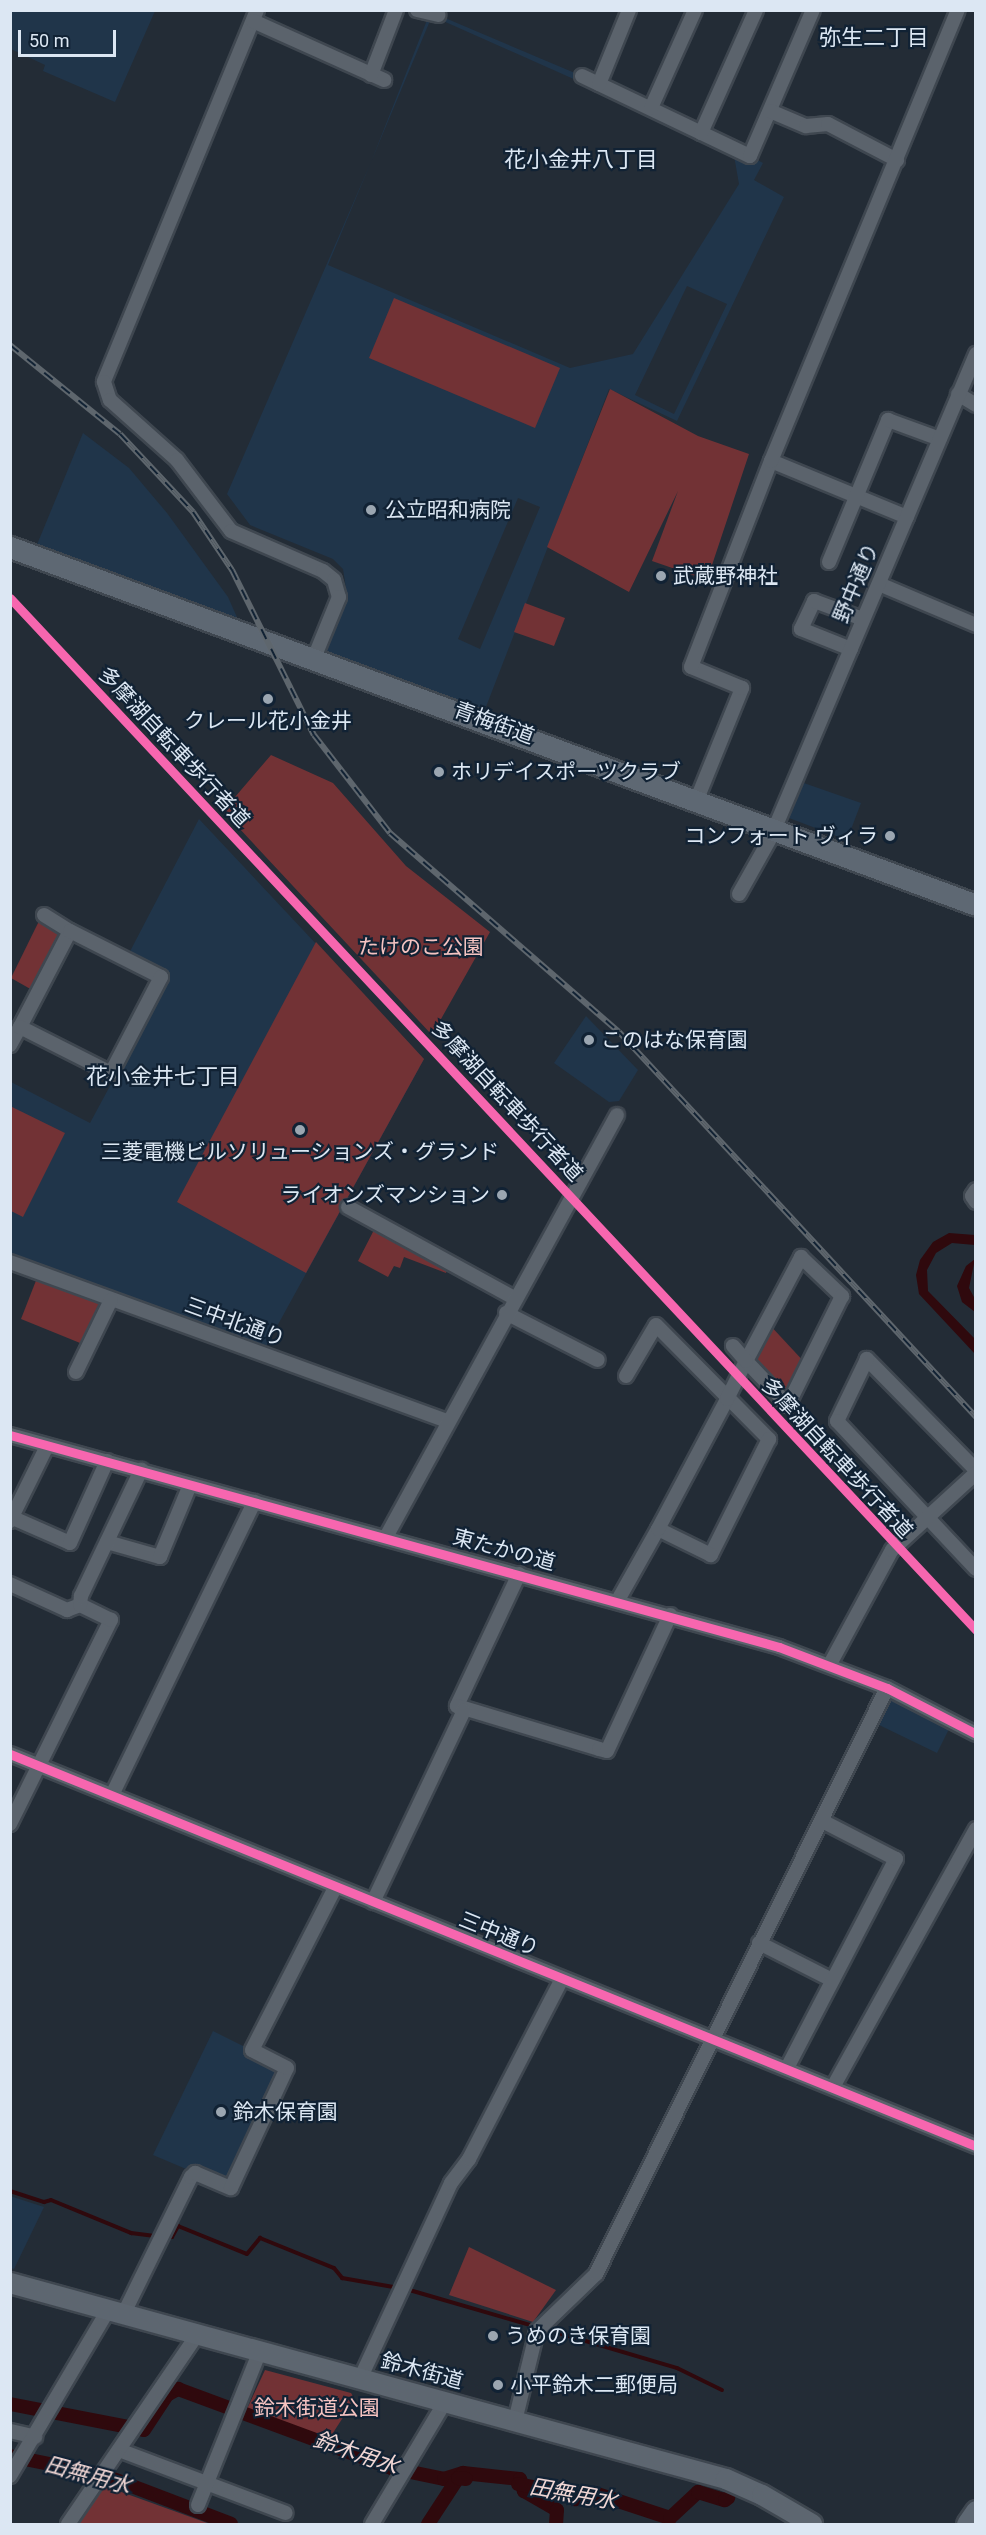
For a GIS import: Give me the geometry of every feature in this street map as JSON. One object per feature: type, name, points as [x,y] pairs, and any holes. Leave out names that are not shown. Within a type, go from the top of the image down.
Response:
[{"type":"main road","name":"青梅街道","points":[[10,547],[697,799],[975,905]]},
{"type":"main road","name":"鈴木街道","points":[[10,2283],[726,2479],[812,2524]]},
{"type":"main road","points":[[967,2524],[975,2511]]},
{"type":"street","points":[[314,658],[339,597],[334,580],[323,571],[231,531],[177,460],[110,400],[104,382],[255,16],[378,78],[396,10]]},
{"type":"street","points":[[417,10],[438,15]]},
{"type":"street","points":[[599,84],[629,10]]},
{"type":"street","points":[[651,108],[696,10]]},
{"type":"street","points":[[701,133],[756,10]]},
{"type":"street","points":[[582,76],[750,156],[813,10]]},
{"type":"street","points":[[697,799],[742,688],[691,667],[771,461],[958,10]]},
{"type":"street","points":[[770,111],[806,126],[828,124],[897,160]]},
{"type":"street","name":"野中通り","points":[[739,894],[775,828],[975,354]]},
{"type":"street","points":[[958,394],[975,405]]},
{"type":"street","points":[[829,562],[888,420],[940,439]]},
{"type":"street","points":[[771,461],[907,517]]},
{"type":"street","points":[[879,584],[975,625]]},
{"type":"street","points":[[851,649],[801,629],[814,601],[863,619]]},
{"type":"street","points":[[20,1027],[111,1073],[161,977],[70,931],[44,915]]},
{"type":"street","points":[[10,1045],[70,931]]},
{"type":"street","points":[[386,1537],[514,1298],[617,1115]]},
{"type":"street","points":[[975,1190],[975,1202]]},
{"type":"street","points":[[348,1207],[514,1298]]},
{"type":"street","points":[[618,1600],[728,1399],[746,1361],[801,1257],[842,1296],[788,1405],[746,1361],[733,1346]]},
{"type":"street","name":"三中北通り","points":[[10,1262],[447,1421]]},
{"type":"street","points":[[76,1372],[111,1300]]},
{"type":"street","points":[[506,1313],[598,1360]]},
{"type":"street","points":[[626,1376],[656,1324],[769,1438],[711,1555],[658,1529]]},
{"type":"street","points":[[830,1664],[892,1550],[927,1519],[975,1472],[867,1359],[837,1421],[927,1519],[975,1569]]},
{"type":"street","name":"東たかの道","points":[[10,1435],[618,1600],[830,1664],[887,1688],[975,1734]]},
{"type":"street","points":[[48,1446],[11,1519],[70,1543],[107,1461]]},
{"type":"street","points":[[10,1584],[67,1610],[80,1605],[141,1470]]},
{"type":"street","points":[[107,1542],[160,1557],[190,1485]]},
{"type":"street","points":[[112,1795],[254,1502]]},
{"type":"street","points":[[519,1574],[457,1707],[607,1751],[670,1615]]},
{"type":"street","points":[[10,1824],[111,1620],[80,1605]]},
{"type":"street","points":[[515,2421],[537,2331],[596,2274],[887,1688]]},
{"type":"street","points":[[373,1902],[464,1710]]},
{"type":"street","name":"三中通り","points":[[10,1754],[335,1888],[787,2068],[975,2146]]},
{"type":"street","points":[[787,2068],[896,1859],[822,1821]]},
{"type":"street","points":[[833,2087],[975,1829]]},
{"type":"street","points":[[18,2464],[48,2414],[116,2312],[191,2176],[195,2173],[231,2188],[287,2068],[252,2050],[335,1888]]},
{"type":"street","points":[[759,1943],[832,1980]]},
{"type":"street","points":[[360,2379],[451,2183],[469,2159],[562,1978]]},
{"type":"street","points":[[68,2524],[197,2335]]},
{"type":"street","points":[[198,2505],[259,2353]]},
{"type":"street","points":[[372,2524],[445,2402]]},
{"type":"street","points":[[10,2431],[35,2437]]},
{"type":"street","points":[[119,2450],[286,2513]]},
{"type":"shaded area","points":[[11,10],[155,11],[115,102],[43,71],[45,65],[11,49]]},
{"type":"shaded area","points":[[429,15],[438,15],[582,76],[750,156],[763,163],[754,180],[784,197],[677,421],[609,389],[484,712],[322,651],[346,588],[343,569],[333,559],[250,525],[227,494],[371,162]],"holes":[[[432,16],[733,150],[739,184],[633,354],[570,368],[328,265]],[[687,286],[727,304],[674,414],[635,395]],[[518,498],[540,507],[480,649],[458,639]]]},
{"type":"shaded area","points":[[83,433],[129,468],[167,513],[228,597],[240,624],[36,547]]},
{"type":"shaded area","points":[[801,782],[861,803],[847,840],[789,818]]},
{"type":"shaded area","points":[[199,819],[424,1059],[264,1350],[11,1260],[11,1082],[90,1123],[166,982],[125,961]]},
{"type":"shaded area","name":"このはな保育園","points":[[586,1016],[638,1070],[619,1101],[609,1102],[554,1063]]},
{"type":"shaded area","points":[[949,1233],[975,1235],[975,1245],[952,1243],[936,1253],[927,1270],[928,1291],[975,1339],[975,1354],[919,1294],[916,1275],[920,1260],[933,1242]]},
{"type":"shaded area","points":[[975,1259],[969,1288],[975,1299],[975,1312],[962,1302],[957,1286],[966,1266]]},
{"type":"shaded area","points":[[894,1695],[951,1725],[937,1753],[875,1723],[888,1697]]},
{"type":"shaded area","name":"鈴木保育園","points":[[213,2031],[287,2068],[231,2188],[153,2155]]},
{"type":"shaded area","points":[[10,2196],[44,2207],[14,2269],[11,2268]]},
{"type":"green space","points":[[394,298],[560,368],[535,428],[369,358]]},
{"type":"green space","points":[[610,389],[698,436],[749,454],[707,580],[652,561],[678,491],[629,592],[547,547]]},
{"type":"green space","points":[[525,603],[565,618],[554,646],[514,632]]},
{"type":"green space","name":"たけのこ公園","points":[[271,755],[333,783],[406,866],[490,932],[432,1035],[223,811]]},
{"type":"green space","points":[[40,919],[73,936],[41,995],[11,978]]},
{"type":"green space","name":"三菱電機ビルソリューションズ・グランド","points":[[316,942],[424,1059],[306,1273],[177,1202]]},
{"type":"green space","points":[[10,1106],[65,1133],[23,1217],[11,1211]]},
{"type":"green space","points":[[375,1228],[448,1267],[446,1273],[404,1257],[400,1268],[394,1266],[388,1277],[358,1261]]},
{"type":"green space","points":[[37,1278],[105,1306],[85,1345],[21,1319]]},
{"type":"green space","points":[[767,1322],[807,1365],[788,1405],[746,1361]]},
{"type":"green space","points":[[469,2247],[556,2290],[533,2322],[449,2295]]},
{"type":"green space","name":"鈴木街道公園","points":[[265,2370],[351,2393],[355,2399],[329,2439],[247,2409]]},
{"type":"green space","points":[[102,2485],[210,2524],[75,2524]]},
{"type":"waterway","points":[[10,2191],[44,2202],[51,2200],[131,2233],[157,2236]]},
{"type":"waterway","points":[[165,2237],[172,2237],[178,2226],[247,2254],[260,2238],[334,2268],[342,2278],[399,2288]]},
{"type":"waterway","points":[[406,2289],[537,2327]]},
{"type":"waterway","points":[[545,2329],[677,2368],[722,2390]]},
{"type":"waterway","name":"鈴木用水","points":[[10,2404],[144,2430],[167,2395],[178,2389],[391,2468],[444,2479],[463,2473],[520,2479],[524,2491],[557,2510],[556,2524]]},
{"type":"waterway","name":"田無用水","points":[[10,2456],[103,2475],[231,2524]]},
{"type":"waterway","name":"田無用水","points":[[428,2524],[458,2478],[466,2479]]},
{"type":"waterway","name":"田無用水","points":[[518,2484],[555,2491],[575,2499],[594,2493],[670,2518],[698,2492],[725,2500],[728,2498]]},
{"type":"railway","points":[[10,345],[120,434],[193,512],[232,570],[314,735],[390,833],[619,1032],[976,1417]]},
{"type":"cycle path","name":"多摩湖自転車歩行者道","points":[[10,598],[976,1630]]},
{"type":"cycle path","points":[[10,1435],[779,1647],[887,1688],[976,1734]]},
{"type":"cycle path","points":[[10,1754],[976,2146]]},
{"type":"place","name":"公立昭和病院","points":[[371,510]]},
{"type":"place","name":"武蔵野神社","points":[[661,576]]},
{"type":"place","name":"クレール花小金井","points":[[268,699]]},
{"type":"place","name":"ホリデイスポーツクラブ","points":[[439,772]]},
{"type":"place","name":"コンフォート ヴィラ","points":[[890,836]]},
{"type":"place","name":"このはな保育園","points":[[589,1040]]},
{"type":"place","name":"三菱電機ビルソリューションズ・グランド","points":[[300,1130]]},
{"type":"place","name":"ライオンズマンション","points":[[502,1195]]},
{"type":"place","name":"鈴木保育園","points":[[221,2112]]},
{"type":"place","name":"うめのき保育園","points":[[493,2336]]},
{"type":"place","name":"小平鈴木二郵便局","points":[[498,2385]]},
{"type":"district","name":"弥生二丁目","points":[[874,38]]},
{"type":"district","name":"花小金井八丁目","points":[[581,160]]},
{"type":"district","name":"花小金井七丁目","points":[[163,1077]]}]
